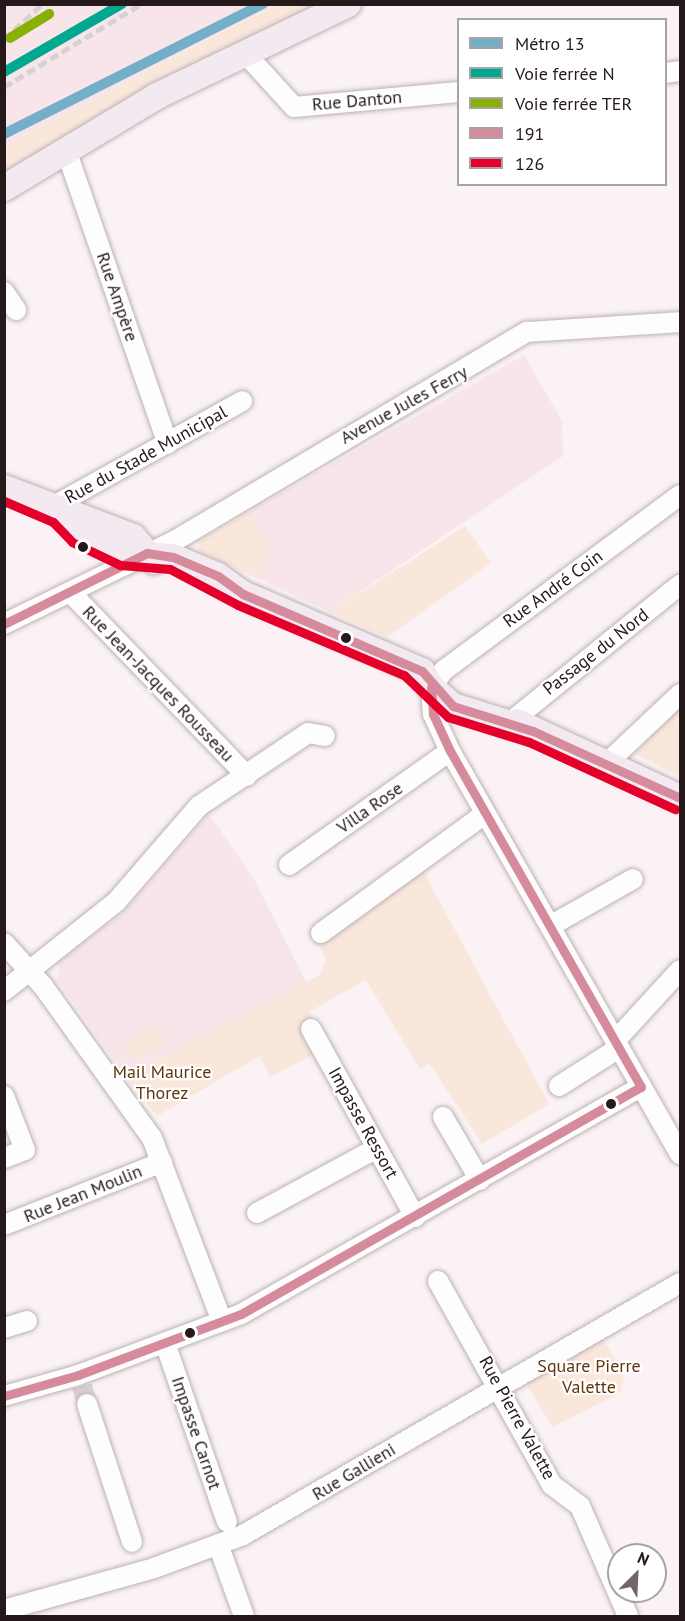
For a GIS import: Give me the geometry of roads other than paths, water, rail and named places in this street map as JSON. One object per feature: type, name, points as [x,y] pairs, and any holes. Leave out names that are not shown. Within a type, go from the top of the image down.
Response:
[{"type":"main road","points":[[4,188],[66,150],[244,52],[348,4]]},
{"type":"main road","points":[[4,488],[55,510],[89,518],[133,537],[147,553],[180,559],[218,576],[243,594],[346,642],[422,671],[430,687],[461,709],[523,725]]},
{"type":"main road","points":[[430,687],[458,696],[681,798]]},
{"type":"street","name":"Rue Danton","points":[[244,52],[294,107],[457,92]]},
{"type":"street","name":"Rue Ampère","points":[[66,150],[168,444]]},
{"type":"street","points":[[4,292],[16,310]]},
{"type":"street","name":"Avenue Jules Ferry","points":[[4,624],[147,553],[536,328],[681,322]]},
{"type":"street","name":"Rue du Stade Municipal","points":[[55,510],[242,400]]},
{"type":"street","name":"Rue André Coin","points":[[430,687],[437,674],[681,495]]},
{"type":"street","name":"Passage du Nord","points":[[523,725],[681,585]]},
{"type":"street","name":"Rue Jean-Jacques Rousseau","points":[[70,592],[247,776]]},
{"type":"street","points":[[430,687],[433,714],[450,751],[681,1154]]},
{"type":"street","points":[[606,765],[681,694]]},
{"type":"street","name":"Rue Jean-Jacques Rousseau","points":[[4,991],[117,901],[200,806],[308,733],[325,736]]},
{"type":"street","name":"Villa Rose","points":[[289,865],[450,751]]},
{"type":"street","points":[[321,933],[485,814]]},
{"type":"street","points":[[550,926],[633,879]]},
{"type":"street","points":[[4,943],[30,970],[136,1114],[162,1162],[222,1321]]},
{"type":"street","points":[[559,1086],[617,1044],[681,970]]},
{"type":"street","name":"Impasse Ressort","points":[[312,1029],[415,1217]]},
{"type":"street","points":[[4,1396],[82,1389],[165,1343],[222,1321],[415,1217],[641,1087]]},
{"type":"street","points":[[4,1096],[25,1150],[4,1158]]},
{"type":"street","points":[[443,1117],[480,1179]]},
{"type":"street","points":[[257,1213],[377,1148]]},
{"type":"street","name":"Rue Jean Moulin","points":[[4,1225],[162,1162]]},
{"type":"street","name":"Rue Pierre Valette","points":[[438,1281],[499,1386],[552,1485],[580,1506],[628,1617]]},
{"type":"street","name":"Rue Gallieni","points":[[4,1610],[219,1547],[681,1283]]},
{"type":"street","points":[[4,1328],[27,1321]]},
{"type":"street","name":"Impasse Carnot","points":[[165,1343],[227,1522]]},
{"type":"street","points":[[82,1389],[132,1542]]},
{"type":"street","points":[[219,1547],[244,1617]]},
{"type":"tunnel","points":[[82,1386],[87,1404]]},
{"type":"railway","points":[[4,39],[42,4]]},
{"type":"railway","points":[[4,87],[141,4]]},
{"type":"metro line","name":"13","points":[[4,134],[263,4]]},
{"type":"rail line","name":"N","points":[[4,72],[122,4]]},
{"type":"rail line","name":"TER","points":[[10,38],[49,14]]},
{"type":"park label","name":"Mail Maurice Thorez","points":[[162,1083]]},
{"type":"park label","name":"Square Pierre Valette","points":[[589,1377]]}]
